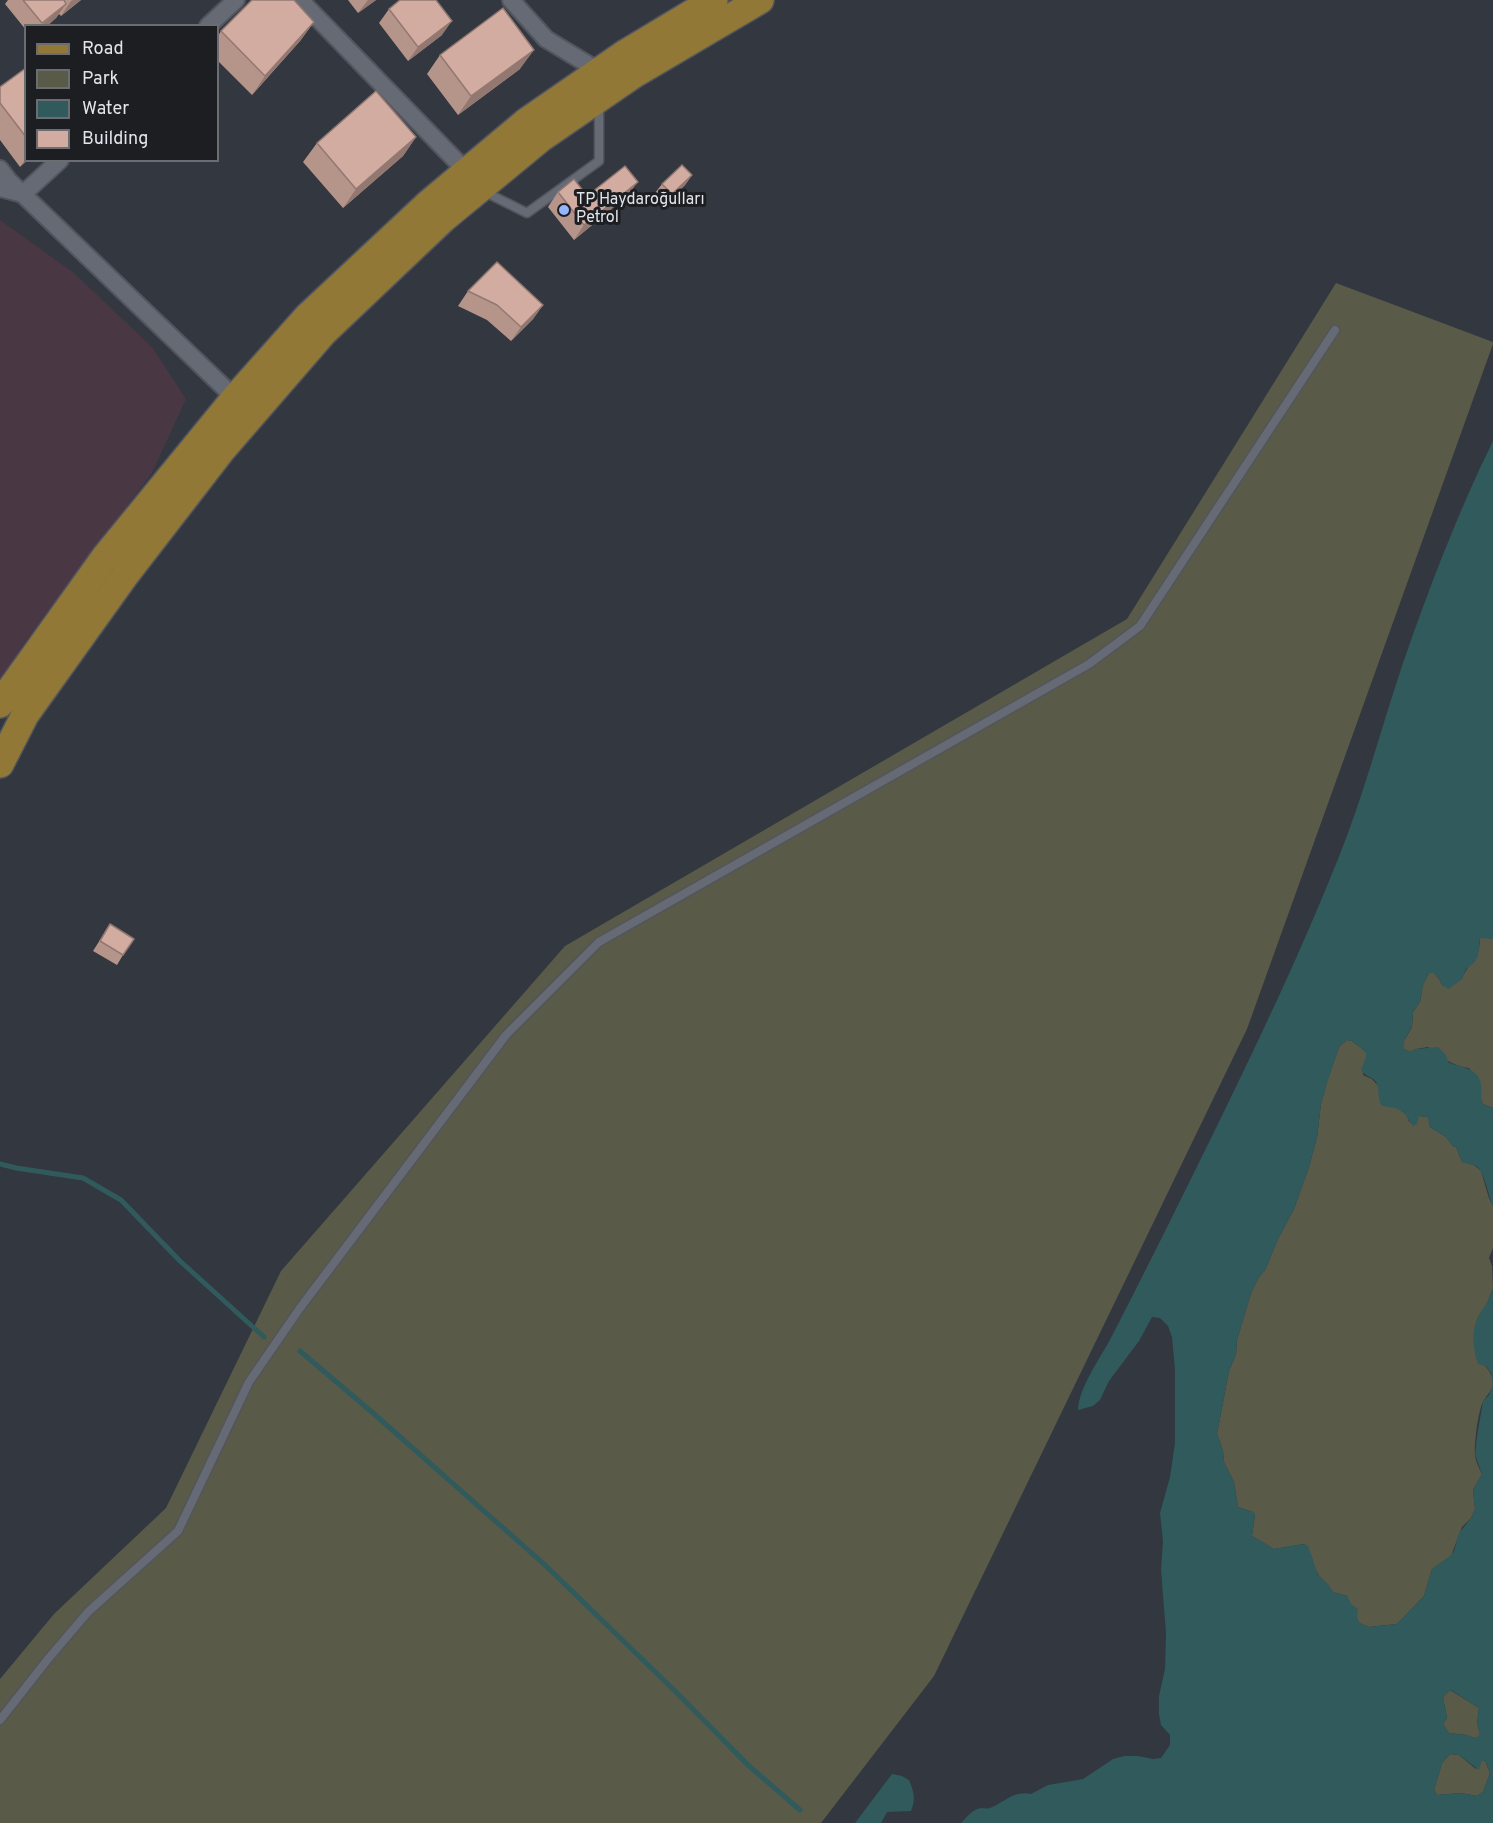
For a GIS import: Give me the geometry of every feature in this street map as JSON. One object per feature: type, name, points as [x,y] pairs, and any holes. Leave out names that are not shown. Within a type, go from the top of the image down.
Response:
[{"type":"main road","points":[[0,764],[25,715],[126,574],[221,451],[324,332],[443,219],[473,180],[527,121],[624,54],[714,0]]},
{"type":"main road","points":[[0,702],[105,556],[235,398],[308,316],[429,202],[473,180],[540,139],[636,73],[760,0]]},
{"type":"street","points":[[210,24],[236,0]]},
{"type":"street","points":[[300,0],[473,180]]},
{"type":"street","points":[[511,0],[546,39],[600,71]]},
{"type":"street","points":[[23,194],[58,162]]},
{"type":"street","points":[[0,169],[9,181],[235,398]]},
{"type":"street","points":[[0,188],[23,194]]},
{"type":"street","points":[[0,702],[25,715]]},
{"type":"lane","points":[[473,180],[527,213],[599,161],[599,99]]},
{"type":"lane","points":[[0,1720],[88,1612],[178,1531],[249,1382],[300,1308],[506,1035],[599,942],[1089,664],[1140,626],[1335,330]]},
{"type":"shaded area","points":[[0,220],[74,273],[152,347],[186,399],[152,473],[23,645],[0,685]]},
{"type":"green space","points":[[1336,283],[1493,342],[1493,344],[1247,1029],[934,1676],[821,1823],[0,1823],[0,1679],[54,1614],[166,1508],[281,1271],[565,946],[1127,619]]},
{"type":"green space","points":[[1480,938],[1493,939],[1493,1108],[1483,1104],[1480,1097],[1481,1086],[1469,1068],[1442,1058],[1428,1047],[1410,1052],[1404,1049],[1404,1041],[1412,1027],[1413,1012],[1420,1002],[1423,985],[1429,973],[1434,973],[1443,986],[1462,979],[1478,953]]},
{"type":"green space","points":[[1347,1040],[1352,1041],[1366,1052],[1363,1075],[1372,1079],[1407,1115],[1409,1122],[1419,1116],[1428,1117],[1430,1127],[1446,1137],[1456,1147],[1462,1162],[1474,1165],[1481,1171],[1493,1206],[1493,1248],[1489,1258],[1492,1266],[1493,1288],[1486,1306],[1478,1317],[1474,1332],[1476,1357],[1485,1365],[1493,1380],[1491,1391],[1482,1405],[1477,1427],[1475,1456],[1482,1474],[1473,1490],[1475,1509],[1471,1518],[1462,1527],[1451,1556],[1432,1569],[1424,1596],[1397,1624],[1369,1627],[1359,1623],[1347,1596],[1333,1592],[1320,1577],[1304,1544],[1274,1549],[1252,1536],[1255,1515],[1253,1512],[1238,1507],[1234,1482],[1224,1462],[1217,1434],[1229,1371],[1236,1354],[1237,1340],[1251,1293],[1265,1270],[1294,1209],[1317,1137],[1321,1104],[1327,1082],[1339,1047]]},
{"type":"green space","points":[[1450,1690],[1479,1708],[1477,1724],[1479,1737],[1449,1733],[1443,1724],[1447,1718],[1443,1697]]},
{"type":"green space","points":[[1450,1754],[1459,1755],[1476,1769],[1482,1760],[1485,1761],[1490,1773],[1483,1792],[1477,1796],[1461,1793],[1437,1795],[1434,1790],[1442,1763]]},
{"type":"water","points":[[1493,441],[1493,939],[1480,938],[1478,956],[1474,963],[1466,969],[1462,979],[1449,989],[1443,986],[1434,973],[1429,973],[1423,985],[1420,1002],[1413,1012],[1412,1026],[1404,1041],[1404,1049],[1410,1052],[1416,1049],[1438,1047],[1446,1055],[1448,1062],[1473,1071],[1480,1079],[1483,1104],[1493,1108],[1493,1206],[1479,1169],[1462,1162],[1456,1147],[1446,1137],[1430,1127],[1428,1117],[1419,1116],[1417,1124],[1413,1126],[1400,1110],[1382,1106],[1376,1082],[1361,1070],[1366,1052],[1352,1041],[1347,1040],[1339,1047],[1327,1083],[1321,1104],[1317,1137],[1294,1209],[1265,1270],[1251,1293],[1237,1340],[1236,1354],[1229,1371],[1217,1434],[1224,1462],[1234,1482],[1238,1507],[1253,1512],[1255,1515],[1252,1536],[1274,1549],[1304,1544],[1308,1546],[1318,1575],[1333,1592],[1347,1596],[1351,1604],[1358,1609],[1359,1623],[1369,1627],[1397,1624],[1424,1596],[1432,1569],[1454,1551],[1459,1533],[1475,1509],[1473,1490],[1482,1474],[1475,1455],[1477,1436],[1483,1401],[1489,1395],[1493,1384],[1493,1823],[961,1823],[975,1810],[990,1808],[1015,1795],[1031,1794],[1048,1785],[1083,1779],[1113,1759],[1124,1756],[1161,1758],[1170,1745],[1170,1735],[1161,1725],[1159,1714],[1159,1696],[1165,1669],[1166,1633],[1161,1570],[1163,1541],[1160,1513],[1170,1477],[1175,1443],[1175,1370],[1172,1337],[1168,1326],[1160,1318],[1152,1317],[1139,1341],[1109,1381],[1100,1400],[1093,1406],[1078,1410],[1079,1401],[1087,1381],[1176,1209],[1309,929],[1356,811],[1423,607]],"holes":[[[1451,1690],[1479,1708],[1477,1724],[1480,1733],[1478,1737],[1449,1733],[1443,1724],[1447,1718],[1443,1697]],[[1450,1754],[1459,1755],[1479,1770],[1482,1760],[1485,1761],[1490,1773],[1483,1792],[1477,1796],[1461,1793],[1437,1795],[1434,1790],[1442,1763]]]},
{"type":"water","points":[[1493,1288],[1493,1384],[1491,1373],[1486,1366],[1478,1364],[1474,1328]]},
{"type":"water","points":[[892,1774],[909,1780],[914,1796],[911,1811],[887,1812],[881,1823],[855,1823]]},
{"type":"building","points":[[23,0],[64,0],[66,4],[42,23]]},
{"type":"building","points":[[252,0],[294,0],[314,22],[265,76],[221,31]]},
{"type":"building","points":[[400,0],[436,0],[452,21],[418,47],[389,9]]},
{"type":"building","points":[[503,8],[534,50],[471,96],[440,55]]},
{"type":"building","points":[[24,69],[24,134],[0,103],[0,87]]},
{"type":"building","points":[[376,91],[416,137],[356,189],[317,143]]},
{"type":"building","points":[[682,165],[692,175],[672,194],[662,184]]},
{"type":"building","points":[[625,166],[638,182],[584,225],[558,192],[574,179],[587,196]]},
{"type":"building","points":[[497,262],[543,305],[521,327],[497,305],[468,291]]},
{"type":"building","points":[[110,924],[134,939],[123,955],[100,941]]},
{"type":"waterway","points":[[0,1164],[83,1178],[121,1200],[180,1261],[264,1337]]},
{"type":"waterway","points":[[300,1351],[544,1564],[749,1766],[800,1810]]},
{"type":"place","name":"TP Haydaroğulları Petrol","points":[[564,210]]}]
